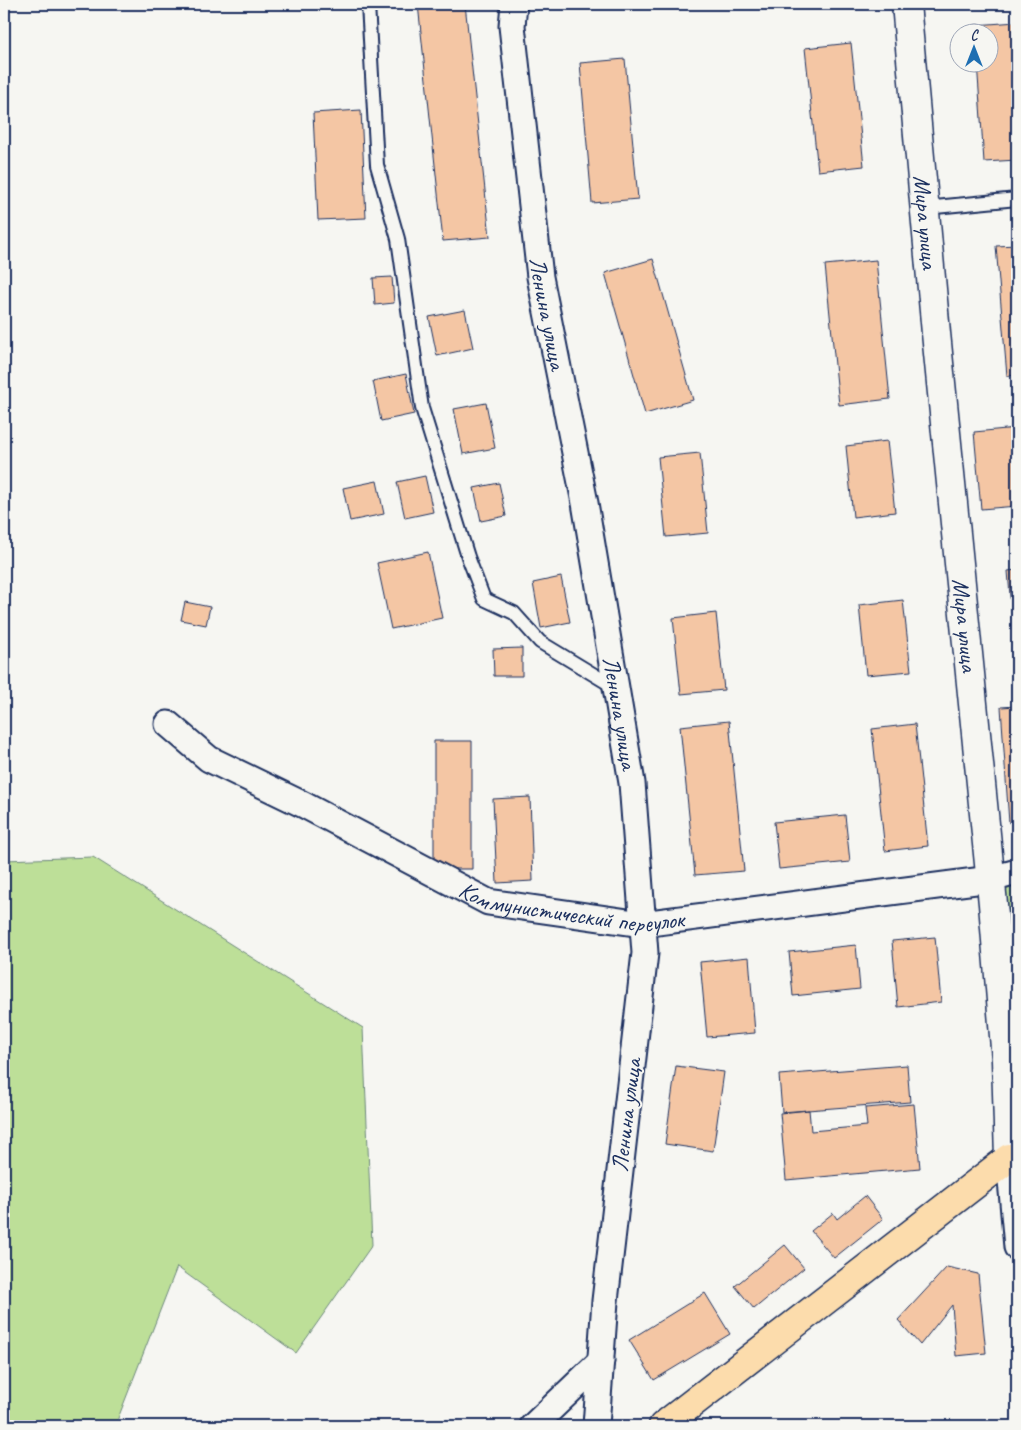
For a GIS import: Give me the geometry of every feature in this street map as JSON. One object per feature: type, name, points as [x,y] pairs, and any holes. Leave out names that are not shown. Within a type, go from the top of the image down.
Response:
[{"type":"main road","points":[[664,1426],[1009,1158]]},
{"type":"street","name":"Ленина улица","points":[[514,4],[512,26],[540,277],[585,503],[632,783],[645,953],[605,1301],[596,1426]]},
{"type":"street","name":"Мира улица","points":[[906,4],[991,878],[1006,1060],[1009,1158],[1017,1247]]},
{"type":"street","name":"Коммунистический переулок","points":[[168,724],[209,760],[304,805],[488,902],[642,924],[991,878],[1017,872]]},
{"type":"street","points":[[533,1426],[601,1361]]},
{"type":"lane","points":[[368,4],[377,165],[398,238],[422,408],[468,557],[484,599],[514,613],[540,642],[616,688]]},
{"type":"lane","points":[[925,208],[1017,199]]},
{"type":"green space","points":[[93,857],[363,1028],[372,1245],[296,1353],[177,1267],[115,1426],[4,1426],[4,860]]},
{"type":"green space","points":[[1017,882],[1017,1070],[1000,886]]},
{"type":"building","points":[[418,4],[465,4],[490,237],[443,241]]},
{"type":"building","points":[[1017,22],[1017,160],[984,162],[978,72],[998,72],[998,23]]},
{"type":"building","points":[[851,43],[864,166],[818,171],[805,48]]},
{"type":"building","points":[[625,59],[638,199],[592,203],[580,63]]},
{"type":"building","points":[[361,110],[366,218],[318,220],[313,113]]},
{"type":"building","points":[[1017,245],[1017,375],[1007,376],[996,246]]},
{"type":"building","points":[[653,259],[693,400],[645,414],[605,273]]},
{"type":"building","points":[[876,260],[890,399],[839,405],[825,265]]},
{"type":"building","points":[[392,277],[394,303],[375,305],[373,278]]},
{"type":"building","points":[[465,310],[473,348],[437,356],[429,317]]},
{"type":"building","points":[[406,374],[414,414],[381,421],[373,381]]},
{"type":"building","points":[[486,403],[495,448],[463,454],[454,409]]},
{"type":"building","points":[[1017,428],[1017,506],[981,509],[974,432]]},
{"type":"building","points":[[887,441],[895,512],[853,517],[846,446]]},
{"type":"building","points":[[700,453],[708,533],[666,537],[658,457]]},
{"type":"building","points":[[425,476],[433,512],[405,518],[397,482]]},
{"type":"building","points":[[377,481],[384,514],[350,521],[343,488]]},
{"type":"building","points":[[499,483],[506,516],[481,521],[474,488]]},
{"type":"building","points":[[428,552],[442,618],[391,629],[377,563]]},
{"type":"building","points":[[1017,570],[1017,645],[1014,645],[1008,571]]},
{"type":"building","points":[[561,577],[570,622],[541,628],[533,583]]},
{"type":"building","points":[[903,600],[911,671],[866,675],[859,605]]},
{"type":"building","points":[[185,602],[210,607],[206,625],[181,620]]},
{"type":"building","points":[[716,613],[724,690],[681,694],[673,618]]},
{"type":"building","points":[[522,648],[522,676],[494,676],[493,649]]},
{"type":"building","points":[[1017,706],[1017,823],[1009,823],[1001,707]]},
{"type":"building","points":[[729,721],[744,871],[695,875],[680,726]]},
{"type":"building","points":[[915,724],[928,846],[885,851],[872,729]]},
{"type":"building","points":[[434,741],[472,741],[472,869],[434,869]]},
{"type":"building","points":[[530,797],[533,881],[497,883],[493,799]]},
{"type":"building","points":[[845,815],[850,862],[779,869],[774,822]]},
{"type":"building","points":[[935,937],[941,1002],[898,1007],[892,941]]},
{"type":"building","points":[[856,945],[860,989],[793,996],[789,952]]},
{"type":"building","points":[[749,957],[755,1033],[707,1037],[700,962]]},
{"type":"building","points":[[907,1065],[910,1102],[782,1112],[779,1075]]},
{"type":"building","points":[[676,1066],[724,1072],[713,1151],[665,1144]]},
{"type":"building","points":[[914,1104],[920,1168],[786,1180],[780,1113],[809,1110],[811,1131],[867,1126],[865,1108]]},
{"type":"building","points":[[865,1196],[883,1219],[834,1258],[811,1231],[833,1213],[837,1219]]},
{"type":"building","points":[[785,1245],[804,1268],[754,1309],[735,1286]]},
{"type":"building","points":[[947,1267],[978,1274],[986,1353],[956,1356],[952,1305],[920,1345],[898,1320]]},
{"type":"building","points":[[705,1293],[730,1334],[654,1380],[629,1340]]}]
